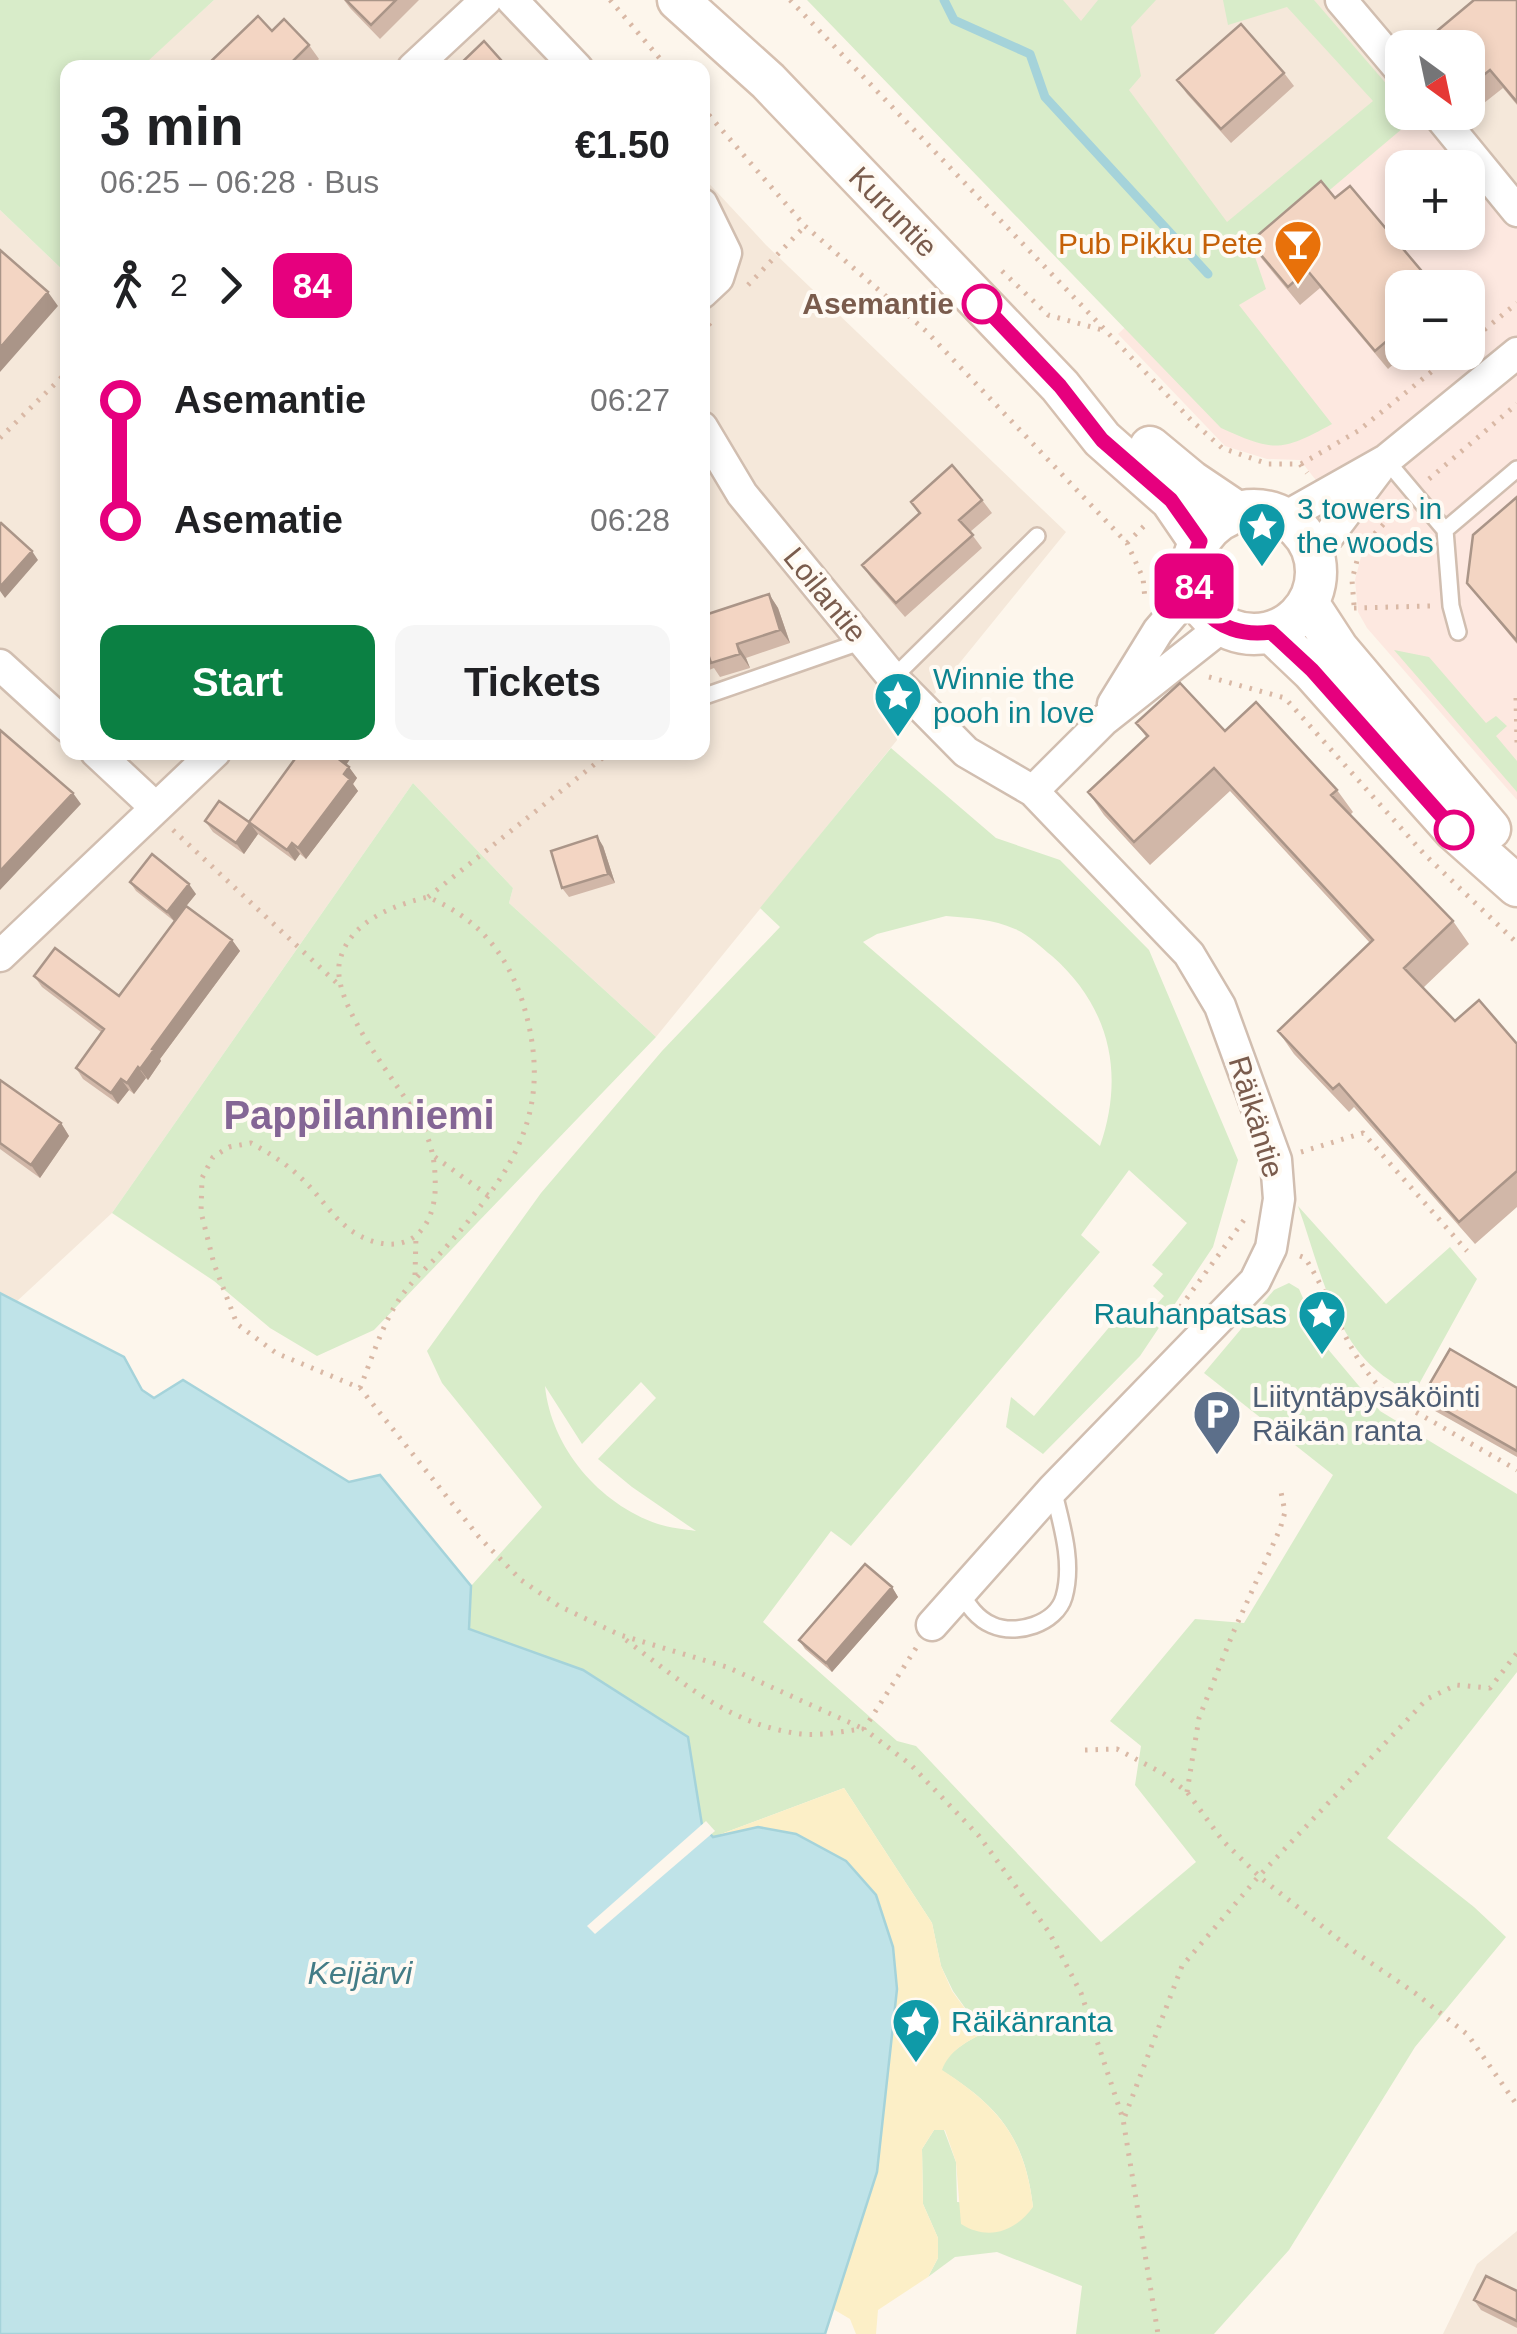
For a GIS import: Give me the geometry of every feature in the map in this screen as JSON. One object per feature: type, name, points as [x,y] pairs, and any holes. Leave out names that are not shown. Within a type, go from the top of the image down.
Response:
[{"type":"main road","name":"Kuruntie","points":[[678,0],[768,81],[1060,386],[1102,440],[1171,500],[1200,541]]},
{"type":"main road","name":"Kuruntie","points":[[702,0],[768,81]]},
{"type":"main road","name":"Kuruntie","points":[[1060,386],[1120,424],[1238,512]]},
{"type":"main road","points":[[1254,510],[1285,518],[1298,527],[1314,555],[1315,588],[1308,602],[1299,616],[1271,632],[1238,632],[1223,626],[1200,604],[1194,589],[1192,573],[1200,541],[1209,528],[1238,512],[1254,510]]},
{"type":"main road","points":[[1308,602],[1338,649],[1517,858]]},
{"type":"main road","points":[[1271,632],[1312,670],[1454,830],[1517,886]]},
{"type":"street","points":[[422,60],[486,0]]},
{"type":"street","points":[[512,0],[569,60]]},
{"type":"street","points":[[1341,0],[1385,52]]},
{"type":"street","points":[[1451,130],[1517,211]]},
{"type":"street","points":[[710,221],[726,254],[711,304]]},
{"type":"street","points":[[1285,518],[1332,507],[1517,353]]},
{"type":"street","name":"Loilantie","points":[[710,440],[742,494],[893,678],[966,752],[1033,790]]},
{"type":"street","points":[[1314,555],[1332,507]]},
{"type":"street","points":[[1104,720],[1158,631],[1194,589]]},
{"type":"street","points":[[1033,790],[1104,720],[1223,626]]},
{"type":"street","points":[[0,665],[60,719]]},
{"type":"street","points":[[105,760],[156,808]]},
{"type":"street","points":[[0,956],[207,760]]},
{"type":"street","name":"Räikäntie","points":[[932,1624],[1053,1489],[1254,1281],[1271,1248],[1280,1200],[1276,1160],[1220,1006],[1189,954],[1033,790]]},
{"type":"lane","points":[[1386,460],[1444,530],[1451,606],[1458,632]]},
{"type":"lane","points":[[1444,530],[1517,469]]},
{"type":"lane","points":[[893,678],[1037,536]]},
{"type":"lane","points":[[710,694],[863,641]]},
{"type":"lane","points":[[960,1592],[974,1613],[992,1626],[1017,1629],[1044,1622],[1063,1602],[1068,1571],[1053,1489]]},
{"type":"path","points":[[610,0],[661,60]]},
{"type":"path","points":[[790,0],[1222,448],[1268,464],[1300,464],[1358,431],[1434,370]]},
{"type":"path","points":[[710,116],[805,226],[926,331],[1126,543],[1143,578],[1146,615],[1158,631]]},
{"type":"path","points":[[744,289],[805,226]]},
{"type":"path","points":[[1000,268],[1048,316],[1109,332]]},
{"type":"path","points":[[1485,329],[1517,303]]},
{"type":"path","points":[[0,438],[60,379]]},
{"type":"path","points":[[1359,618],[1354,608],[1352,580],[1360,549],[1413,493],[1517,404]]},
{"type":"path","points":[[1300,464],[1360,549]]},
{"type":"path","points":[[1354,608],[1451,606]]},
{"type":"path","points":[[1183,658],[1196,673],[1285,698],[1425,855],[1517,942]]},
{"type":"path","points":[[1516,698],[1517,743]]},
{"type":"path","points":[[340,986],[339,961],[352,938],[393,905],[428,897],[600,760]]},
{"type":"path","points":[[156,808],[177,834],[340,986],[388,1075],[423,1126],[434,1156],[434,1204],[428,1222],[405,1242],[382,1244],[359,1236],[333,1217],[302,1179],[252,1143],[229,1147],[213,1156],[202,1178],[201,1212],[214,1264],[237,1324],[276,1353],[360,1388],[478,1537],[522,1580],[559,1606],[620,1635],[726,1667],[864,1730],[911,1765],[980,1836],[1049,1932],[1080,1993],[1124,2119],[1158,2334]]},
{"type":"path","points":[[360,1388],[384,1328],[415,1278],[489,1196],[518,1146],[533,1104],[536,1070],[531,1029],[518,988],[479,926],[428,897]]},
{"type":"path","points":[[1276,1160],[1363,1133],[1468,1251]]},
{"type":"path","points":[[434,1156],[489,1196]]},
{"type":"path","points":[[1158,1338],[1248,1215]]},
{"type":"path","points":[[415,1278],[416,1236]]},
{"type":"path","points":[[1271,1248],[1305,1258],[1362,1368],[1376,1385],[1393,1399],[1517,1470]]},
{"type":"path","points":[[1187,1792],[1198,1718],[1280,1529],[1285,1512],[1281,1492]]},
{"type":"path","points":[[864,1730],[932,1624]]},
{"type":"path","points":[[620,1635],[727,1713],[804,1735],[864,1730]]},
{"type":"path","points":[[1124,2119],[1182,1966],[1259,1876],[1427,1699],[1456,1686],[1490,1688],[1517,1653]]},
{"type":"path","points":[[1085,1750],[1117,1749],[1164,1774],[1187,1792],[1222,1840],[1259,1876],[1468,2035],[1517,2105]]},
{"type":"shaded area","points":[[214,0],[536,0],[593,60],[148,60]]},
{"type":"shaded area","points":[[1051,0],[1517,0],[1517,211],[1485,174],[1485,150],[1464,150],[1447,130],[1485,130],[1485,30],[1385,30],[1385,93],[1222,236]]},
{"type":"shaded area","points":[[1385,93],[1385,130],[1445,130],[1462,150],[1385,150],[1385,250],[1485,250],[1485,178],[1517,216],[1517,800],[1367,628],[1358,612],[1355,580],[1362,553],[1349,522],[1300,460],[1267,459],[1225,446],[1118,334],[1222,236]]},
{"type":"shaded area","points":[[710,185],[766,245],[1066,532],[656,1037],[509,903],[513,888],[413,783],[112,1213],[15,1303],[0,1293],[0,210],[60,267],[60,760],[710,760]]},
{"type":"shaded area","points":[[1517,2231],[1517,2334],[1443,2334],[1477,2264]]},
{"type":"green space","points":[[0,0],[214,0],[149,60],[60,60],[60,267],[0,210]]},
{"type":"green space","points":[[807,0],[1063,0],[1081,21],[1098,0],[1156,0],[1131,27],[1141,76],[1129,90],[1227,222],[1373,101],[1287,7],[1228,25],[1223,0],[1314,0],[1385,82],[1385,130],[1401,130],[1254,254],[1266,289],[1239,305],[1332,424],[1301,440],[1277,446],[1221,428]]},
{"type":"green space","points":[[1394,650],[1429,657],[1486,723],[1496,716],[1507,726],[1496,736],[1517,761],[1517,792]]},
{"type":"green space","points":[[891,748],[996,838],[1060,860],[1149,950],[1238,1160],[1213,1247],[1140,1356],[1043,1454],[1006,1427],[1011,1397],[1034,1416],[1128,1305],[1145,1318],[1164,1296],[1153,1286],[1163,1274],[1152,1265],[1187,1223],[1129,1170],[1081,1235],[1100,1252],[851,1546],[831,1531],[763,1622],[897,1741],[916,1746],[1101,1942],[1196,1862],[1135,1785],[1141,1746],[1110,1721],[1195,1619],[1244,1623],[1333,1475],[1204,1373],[1274,1290],[1289,1283],[1299,1289],[1322,1342],[1380,1411],[1517,1494],[1517,1672],[1387,1838],[1506,1937],[1415,2047],[1289,2250],[1214,2334],[1076,2334],[1082,2286],[997,2252],[955,2257],[928,2277],[938,2258],[938,2238],[923,2204],[922,2149],[934,2130],[944,2130],[956,2162],[957,2202],[1033,2207],[1029,2183],[1006,2126],[979,2097],[941,2070],[953,2052],[983,2033],[953,1991],[941,1966],[932,1923],[844,1788],[713,1837],[702,1825],[688,1737],[583,1670],[468,1629],[471,1586],[542,1507],[442,1383],[427,1351],[541,1193],[662,1051],[780,927],[760,908]],"holes":[[[946,916],[990,921],[1020,931],[1052,956],[1087,997],[1107,1043],[1111,1068],[1111,1093],[1100,1146],[863,942],[877,934]],[[641,1382],[656,1398],[598,1459],[696,1531],[636,1515],[598,1488],[568,1451],[557,1430],[545,1386],[582,1444]]]},
{"type":"green space","points":[[413,783],[513,888],[509,903],[656,1037],[374,1330],[317,1356],[270,1328],[214,1281],[112,1213]]},
{"type":"green space","points":[[1298,1206],[1386,1304],[1450,1247],[1477,1279],[1413,1395],[1370,1364],[1347,1335],[1330,1299]]},
{"type":"sand","name":"Räikänranta","points":[[844,1788],[932,1923],[941,1966],[952,1991],[983,2033],[954,2052],[942,2070],[979,2097],[1006,2126],[1023,2162],[1033,2207],[1018,2223],[1000,2231],[981,2232],[961,2224],[956,2162],[945,2130],[934,2130],[922,2149],[923,2204],[938,2238],[938,2258],[928,2277],[878,2310],[876,2334],[856,2334],[850,2319],[833,2309],[877,2172],[897,1989],[893,1947],[877,1895],[846,1861],[796,1834],[713,1837]]},
{"type":"water","name":"Keijärvi","points":[[0,1293],[124,1357],[142,1390],[154,1398],[183,1380],[349,1482],[380,1475],[471,1586],[469,1629],[583,1670],[688,1737],[702,1825],[713,1837],[758,1827],[796,1834],[846,1861],[876,1895],[893,1947],[897,1989],[877,2172],[825,2334],[0,2334]]},
{"type":"pier","points":[[706,1821],[715,1831],[595,1934],[587,1926]]},
{"type":"building","points":[[346,0],[396,0],[371,25]]},
{"type":"building","points":[[1474,0],[1517,0],[1517,102],[1490,70],[1485,74],[1485,30],[1438,30]]},
{"type":"building","points":[[258,16],[272,31],[284,19],[309,45],[294,60],[212,60]]},
{"type":"building","points":[[1241,24],[1284,73],[1221,129],[1177,80]]},
{"type":"building","points":[[484,41],[501,60],[464,60]]},
{"type":"building","points":[[1321,181],[1335,198],[1350,186],[1385,228],[1385,250],[1404,250],[1421,270],[1385,270],[1385,342],[1375,351],[1307,270],[1288,287],[1250,242]]},
{"type":"building","points":[[0,250],[48,292],[0,348]]},
{"type":"building","points":[[952,465],[982,500],[959,520],[973,535],[896,603],[862,565],[920,513],[911,502]]},
{"type":"building","points":[[1517,497],[1517,641],[1467,583],[1473,535]]},
{"type":"building","points":[[0,524],[32,551],[0,587]]},
{"type":"building","points":[[769,594],[780,630],[737,644],[740,654],[711,663],[710,613]]},
{"type":"building","points":[[1180,683],[1225,731],[1256,702],[1337,790],[1331,795],[1453,921],[1404,968],[1455,1021],[1479,1000],[1517,1044],[1517,1171],[1459,1222],[1339,1084],[1333,1089],[1278,1031],[1373,940],[1214,768],[1134,842],[1088,792],[1148,736],[1136,723]]},
{"type":"building","points":[[0,730],[73,793],[0,871]]},
{"type":"building","points":[[294,760],[340,760],[349,767],[344,774],[350,779],[298,848],[292,843],[287,850],[250,823],[236,843],[205,821],[219,801],[249,822]]},
{"type":"building","points":[[597,836],[608,874],[562,888],[551,851]]},
{"type":"building","points":[[152,854],[189,884],[167,912],[130,882]]},
{"type":"building","points":[[186,906],[232,940],[140,1069],[127,1083],[121,1079],[111,1093],[76,1068],[104,1029],[34,976],[55,948],[119,996]]},
{"type":"building","points":[[0,1080],[61,1123],[31,1165],[0,1143]]},
{"type":"building","points":[[1450,1349],[1517,1388],[1517,1451],[1422,1397]]},
{"type":"building","points":[[865,1564],[892,1587],[826,1663],[799,1640]]},
{"type":"building","points":[[1486,2276],[1517,2291],[1517,2321],[1474,2300]]},
{"type":"waterway","points":[[944,0],[954,20],[1030,54],[1045,97],[1208,274]]},
{"type":"bus line","name":"84","points":[[982,304],[1060,386],[1102,440],[1171,500],[1185,519],[1200,541],[1194,556],[1194,589],[1210,617],[1238,632],[1271,632],[1312,670],[1454,830]]},
{"type":"place","name":"Pub Pikku Pete","points":[[1298,286]]},
{"type":"place","name":"Asemantie","points":[[982,304]]},
{"type":"place","name":"3 towers in the woods","points":[[1262,568]]},
{"type":"place","name":"Winnie the pooh in love","points":[[898,738]]},
{"type":"place","name":"Rauhanpatsas","points":[[1322,1356]]},
{"type":"place","name":"Liityntäpysäköinti Räikän ranta","points":[[1217,1456]]},
{"type":"place","name":"Räikänranta","points":[[916,2064]]},
{"type":"district","name":"Pappilanniemi","points":[[359,1115]]}]
